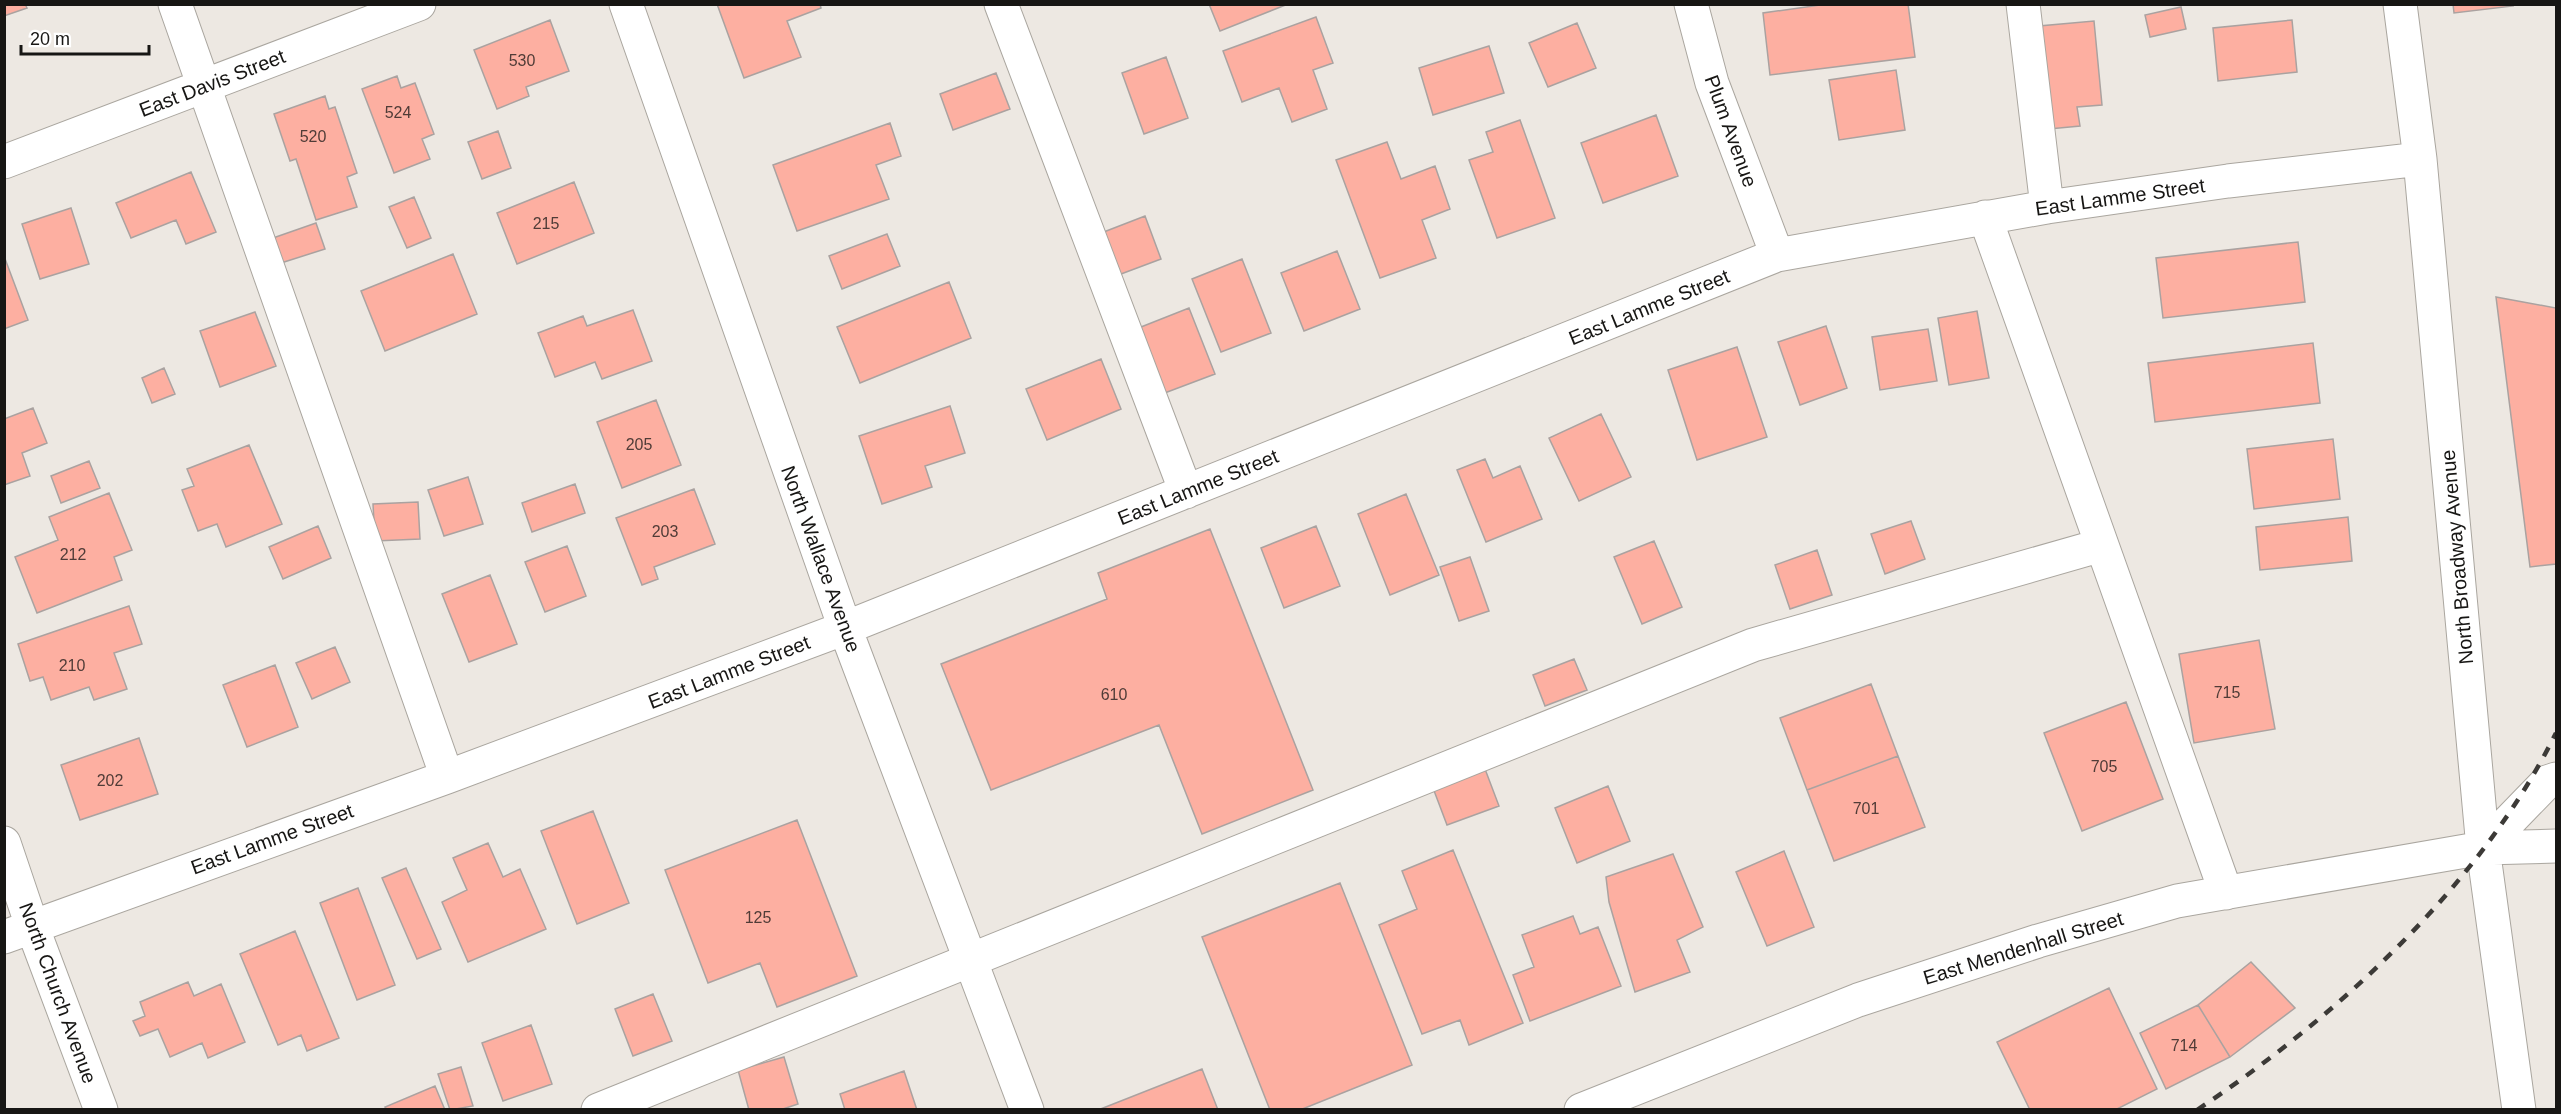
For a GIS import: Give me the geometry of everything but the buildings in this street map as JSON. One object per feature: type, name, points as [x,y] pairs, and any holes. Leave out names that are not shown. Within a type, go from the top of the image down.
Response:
[{"type":"street","points":[[175,4],[447,777]]},
{"type":"street","name":"East Davis Street","points":[[4,162],[419,4]]},
{"type":"street","name":"North Wallace Avenue","points":[[626,4],[844,628],[1028,1110]]},
{"type":"street","points":[[1001,4],[1186,492]]},
{"type":"street","name":"Plum Avenue","points":[[1691,4],[1712,83],[1777,255]]},
{"type":"street","points":[[2023,4],[2047,207]]},
{"type":"street","name":"North Broadway Avenue","points":[[2400,4],[2420,159],[2483,848],[2519,1110]]},
{"type":"street","name":"East Lamme Street","points":[[18,931],[447,777],[844,628],[1777,255],[2047,207],[2228,181],[2420,159]]},
{"type":"street","points":[[1985,217],[2226,893]]},
{"type":"street","points":[[598,1110],[1753,645],[2102,545]]},
{"type":"street","points":[[2483,848],[2547,782],[2556,779]]},
{"type":"street","name":"North Church Avenue","points":[[4,843],[18,931],[101,1110]]},
{"type":"street","name":"East Mendenhall Street","points":[[1581,1110],[1858,1000],[2058,935],[2177,901],[2483,848],[2556,846]]},
{"type":"railway","points":[[2197,1110],[2302,1033],[2353,990],[2401,944],[2446,895],[2488,843],[2525,789],[2556,733]]}]
